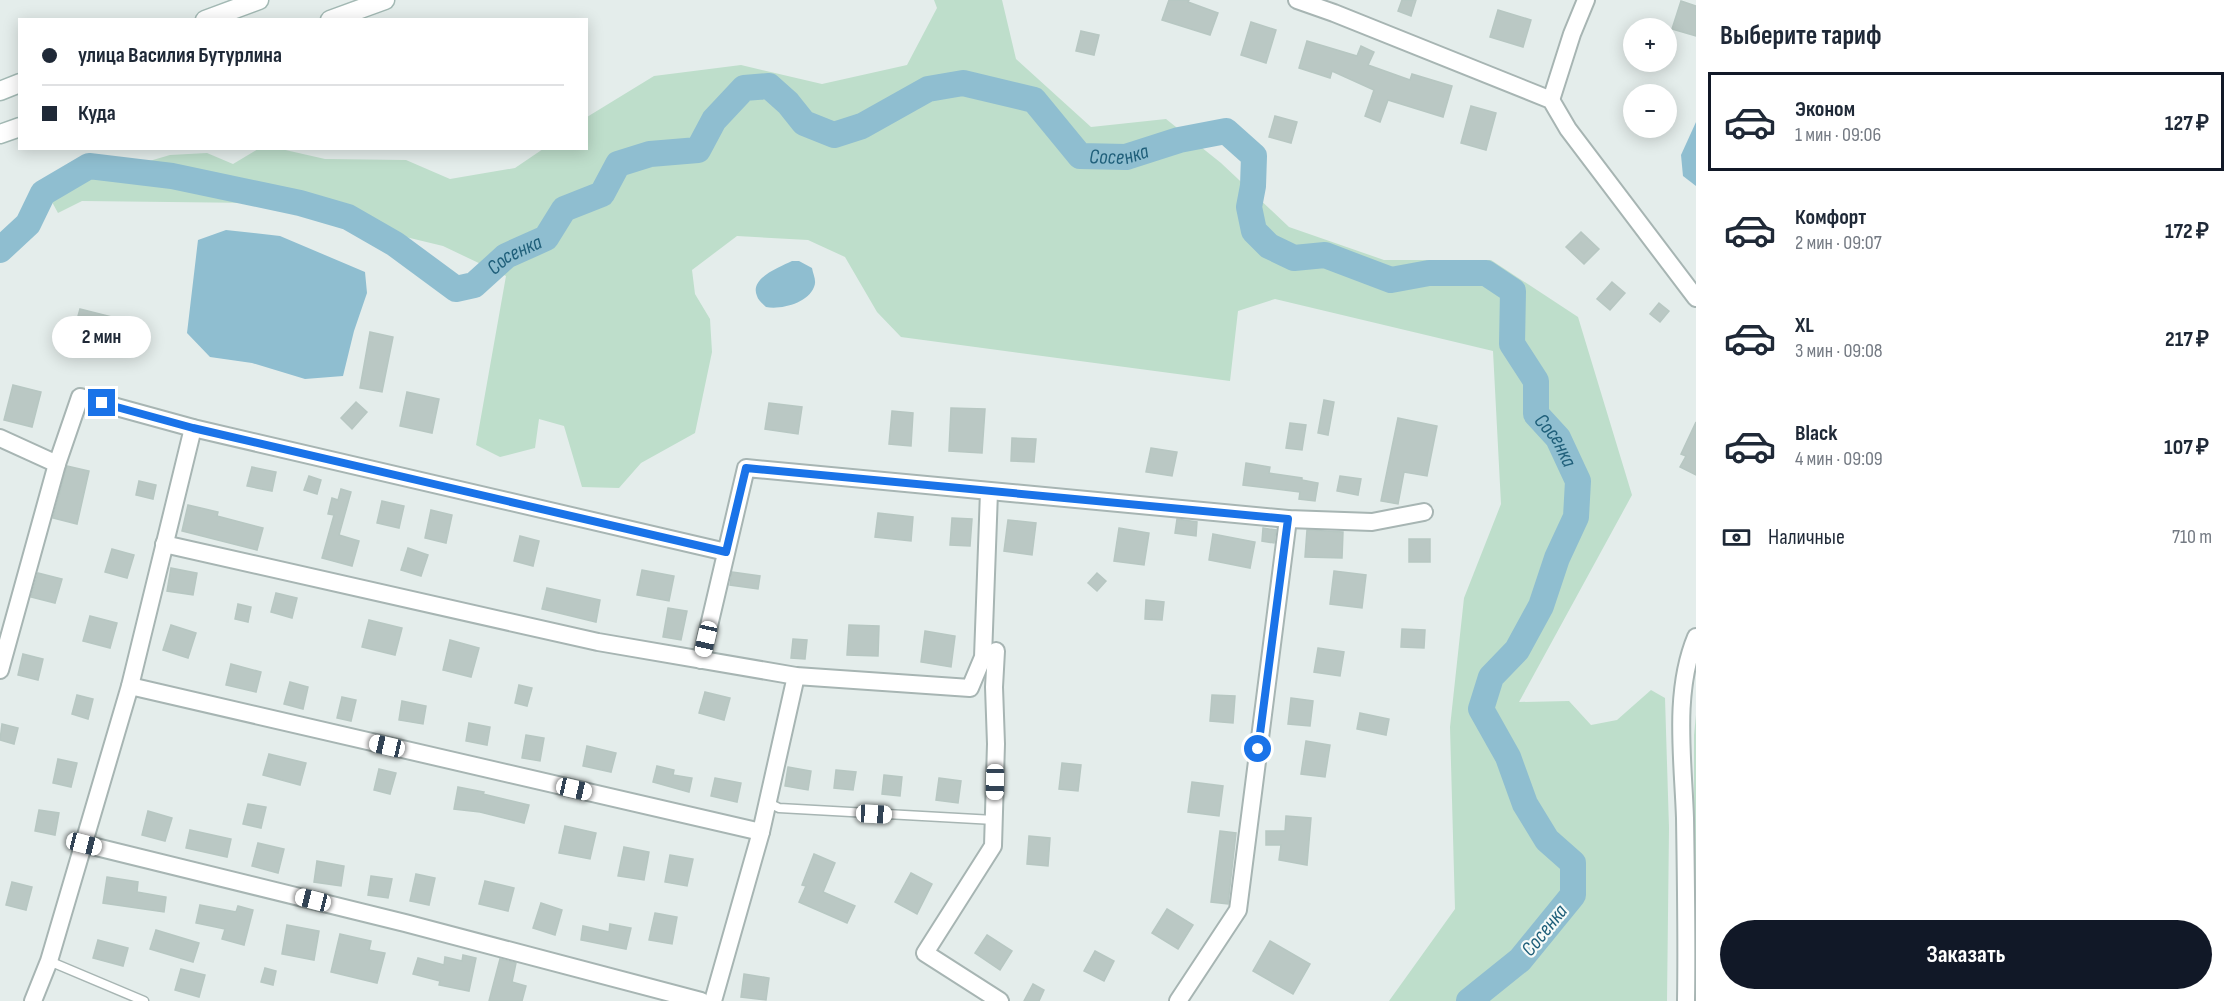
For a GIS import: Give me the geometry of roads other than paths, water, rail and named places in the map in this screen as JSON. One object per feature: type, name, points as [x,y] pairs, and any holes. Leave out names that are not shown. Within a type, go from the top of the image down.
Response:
[{"type":"main road","points":[[210,18],[259,0]]},
{"type":"main road","points":[[336,18],[385,0]]},
{"type":"main road","points":[[0,91],[18,84]]},
{"type":"main road","points":[[0,134],[18,128]]},
{"type":"street","points":[[1297,0],[1336,6],[1551,100],[1568,129],[1696,298]]},
{"type":"street","points":[[1551,100],[1586,0]]},
{"type":"street","points":[[0,670],[57,464],[80,397],[193,428],[726,552]]},
{"type":"street","points":[[33,1001],[49,961],[130,686],[193,428]]},
{"type":"street","points":[[0,438],[57,464]]},
{"type":"street","points":[[701,660],[746,468],[1288,519],[1372,522],[1424,512]]},
{"type":"street","points":[[164,544],[598,642],[796,676],[970,688],[983,657],[989,492]]},
{"type":"street","points":[[1178,1001],[1238,910],[1288,519]]},
{"type":"street","points":[[1686,1001],[1687,919],[1682,709],[1685,667],[1696,637]]},
{"type":"street","points":[[996,651],[993,687],[996,744],[993,846],[979,872],[925,953],[1000,1001]]},
{"type":"street","points":[[713,1001],[761,832],[796,676]]},
{"type":"street","points":[[130,686],[761,832]]},
{"type":"street","points":[[84,844],[405,923],[701,1001]]},
{"type":"lane","points":[[767,802],[779,808],[994,820]]},
{"type":"lane","points":[[49,961],[144,1001]]},
{"type":"water","points":[[1696,122],[1696,186],[1683,176],[1681,155]]},
{"type":"water","points":[[226,230],[280,236],[365,272],[367,293],[354,331],[343,376],[305,379],[252,363],[210,357],[187,333],[198,240]]},
{"type":"water","points":[[792,261],[799,261],[812,268],[815,285],[811,293],[793,304],[766,307],[758,297],[757,284],[767,274]]},
{"type":"waterway","name":"Сосенка","points":[[0,250],[28,224],[43,193],[89,166],[172,176],[300,203],[348,217],[395,244],[456,289],[474,285],[506,256],[546,238],[564,209],[602,194],[618,164],[650,154],[698,150],[714,120],[744,88],[769,86],[788,103],[804,123],[834,135],[862,126],[928,89],[963,83],[1034,100],[1080,156],[1126,157],[1179,140],[1226,131],[1254,156],[1253,186],[1249,207],[1254,231],[1269,246],[1294,258],[1325,255],[1391,280],[1429,273],[1486,273],[1513,291],[1512,344],[1536,381],[1536,414],[1558,438],[1578,481],[1576,517],[1557,558],[1541,606],[1517,650],[1491,677],[1481,709],[1508,757],[1525,804],[1547,840],[1573,863],[1573,895],[1520,960],[1469,1001]]}]
